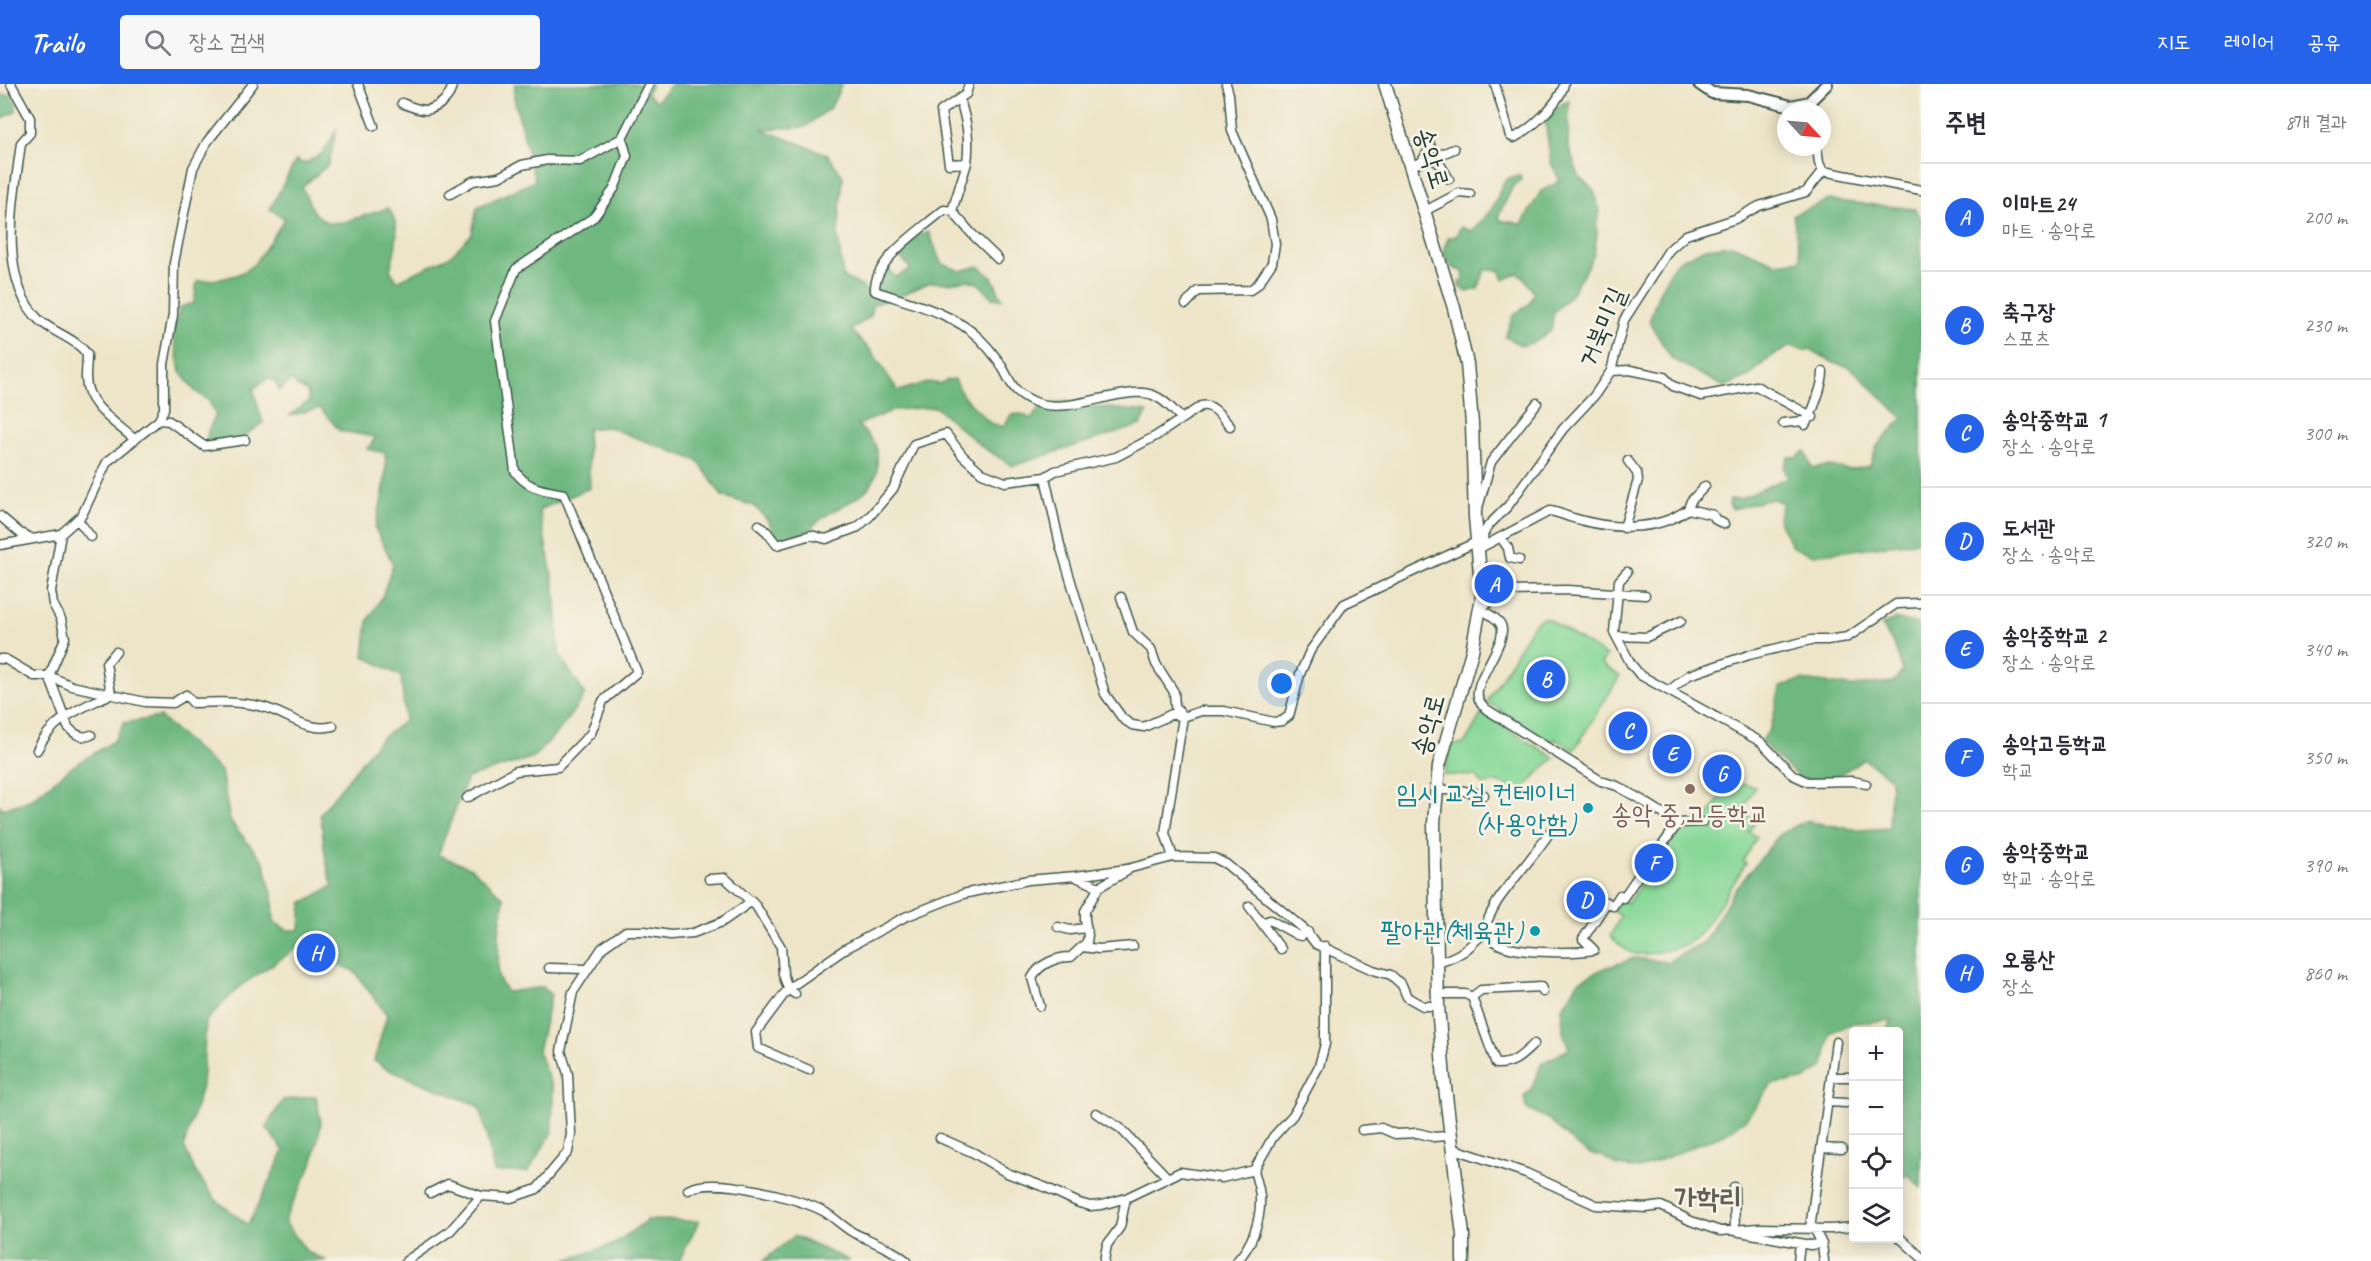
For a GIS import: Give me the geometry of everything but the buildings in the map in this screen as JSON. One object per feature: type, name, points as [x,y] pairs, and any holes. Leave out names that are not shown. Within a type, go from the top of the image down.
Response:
[{"type":"main road","name":"송악로","points":[[1384,84],[1416,164],[1425,211],[1454,308],[1467,364],[1472,424],[1475,517],[1482,597],[1472,651],[1444,743],[1436,790],[1434,861],[1437,963],[1435,1000],[1462,1235],[1461,1261]]},
{"type":"main road","points":[[1384,84],[1444,283],[1462,355],[1478,547],[1472,625],[1434,773],[1430,854],[1435,1000],[1446,1136],[1461,1261]]},
{"type":"street","points":[[11,84],[30,118],[30,133],[21,143],[8,249],[9,267],[22,299],[38,320],[80,345],[87,354],[88,392],[96,405],[134,439]]},
{"type":"street","points":[[0,545],[61,534],[78,520],[107,462],[159,420],[164,410],[164,364],[173,315],[174,263],[194,168],[207,142],[253,84]]},
{"type":"street","points":[[358,84],[374,126]]},
{"type":"street","points":[[402,104],[426,110],[444,100],[451,92],[452,84]]},
{"type":"street","points":[[450,195],[473,181],[499,177],[522,165],[547,160],[580,161],[622,138],[649,84]]},
{"type":"street","points":[[966,163],[950,165],[941,111],[960,100],[969,84]]},
{"type":"street","points":[[1186,304],[1198,291],[1250,290],[1258,284],[1272,263],[1275,244],[1271,219],[1232,130],[1226,84]]},
{"type":"street","points":[[1495,84],[1510,136],[1514,138],[1554,104],[1564,84]]},
{"type":"street","points":[[1699,84],[1712,93],[1748,94],[1777,102]]},
{"type":"street","points":[[1813,102],[1827,84]]},
{"type":"street","points":[[952,211],[969,145],[968,125],[960,100]]},
{"type":"street","points":[[467,798],[516,771],[558,767],[591,733],[603,701],[638,672],[564,494],[531,487],[520,480],[515,471],[495,321],[516,269],[594,217],[614,189],[627,156],[622,138]]},
{"type":"street","points":[[1416,164],[1431,147],[1427,138]]},
{"type":"street","points":[[1416,164],[1454,149]]},
{"type":"street","points":[[1818,156],[1823,171],[1921,190]]},
{"type":"street","points":[[1432,158],[1440,164],[1449,179]]},
{"type":"street","name":"거북미길","points":[[1478,547],[1488,526],[1508,506],[1563,429],[1594,396],[1611,371],[1624,320],[1669,250],[1686,235],[1735,219],[1759,206],[1806,192],[1823,171]]},
{"type":"street","name":"송악로","points":[[1425,211],[1459,193],[1470,194]]},
{"type":"street","points":[[998,259],[952,211],[944,210],[884,263],[877,275],[875,291],[956,321],[977,337],[997,359],[1010,386],[1035,402],[1049,406],[1072,405],[1123,394],[1153,395],[1181,418]]},
{"type":"street","points":[[1611,371],[1630,370],[1664,377],[1674,386],[1701,396],[1756,386],[1812,416]]},
{"type":"street","points":[[1783,423],[1803,421],[1805,425],[1812,416],[1823,372]]},
{"type":"street","name":"송악로","points":[[1475,517],[1491,462],[1537,403]]},
{"type":"street","points":[[759,525],[777,545],[811,535],[826,539],[858,527],[893,489],[914,444],[946,434],[963,456],[982,473],[1005,482],[1045,477],[1055,471],[1116,457],[1156,436],[1206,404],[1212,407],[1230,426]]},
{"type":"street","points":[[159,420],[169,421],[204,446],[245,441]]},
{"type":"street","points":[[1624,528],[1638,480],[1628,460]]},
{"type":"street","points":[[1045,477],[1060,545],[1105,694],[1123,719],[1132,725],[1144,727],[1172,714],[1183,717],[1200,711],[1224,711],[1274,722],[1282,721],[1289,716],[1300,674],[1310,651],[1344,604],[1501,538],[1550,511],[1572,518],[1624,528],[1657,523],[1677,517],[1688,509],[1705,486]]},
{"type":"street","points":[[1688,509],[1713,515],[1716,520],[1724,524]]},
{"type":"street","points":[[0,516],[20,533],[31,538]]},
{"type":"street","points":[[78,520],[91,537]]},
{"type":"street","points":[[61,534],[51,591],[53,604],[61,619],[64,638],[50,676],[63,719],[73,733],[82,736],[91,735]]},
{"type":"street","points":[[1501,538],[1508,548],[1510,558],[1519,560]]},
{"type":"street","points":[[1628,572],[1619,581],[1614,632],[1640,675],[1761,742],[1793,775],[1808,782],[1853,781],[1866,784]]},
{"type":"street","points":[[1479,608],[1492,603],[1501,593],[1509,591],[1567,590],[1645,595]]},
{"type":"street","points":[[1121,597],[1133,632],[1152,649],[1156,664],[1174,692],[1175,706],[1183,717],[1165,833],[1173,857]]},
{"type":"street","points":[[1670,690],[1689,675],[1749,655],[1811,640],[1848,637],[1896,604],[1921,603]]},
{"type":"street","points":[[1479,608],[1500,622],[1503,630],[1478,691],[1478,698],[1486,709],[1601,781],[1640,798],[1678,823],[1702,822]]},
{"type":"street","points":[[1616,636],[1647,637],[1681,621]]},
{"type":"street","points":[[111,694],[106,663],[116,652]]},
{"type":"street","points":[[0,659],[5,659],[34,676],[50,676],[72,686],[111,694],[162,704],[173,703],[186,695],[194,703],[261,706],[312,727],[333,726]]},
{"type":"street","points":[[37,750],[43,737],[52,726],[111,694]]},
{"type":"street","points":[[1436,790],[1459,790],[1484,795]]},
{"type":"street","points":[[1437,963],[1452,959],[1491,927],[1499,926],[1494,941],[1499,945],[1523,950],[1566,953],[1594,950],[1583,939],[1607,902],[1613,906],[1620,895],[1623,898],[1645,866],[1641,862],[1644,857],[1650,850],[1658,853],[1678,823]]},
{"type":"street","points":[[1473,943],[1487,923],[1498,900],[1528,859],[1540,849],[1552,829]]},
{"type":"street","points":[[809,1070],[758,1048],[756,1032],[791,991],[845,950],[895,922],[963,894],[1028,880],[1076,876],[1132,867],[1173,857],[1214,858],[1226,864],[1308,932],[1316,944],[1325,946],[1373,970],[1391,975],[1402,985],[1407,997],[1423,1006],[1435,1000],[1465,994],[1472,997],[1496,1064],[1507,1065],[1515,1062],[1534,1044]]},
{"type":"street","points":[[1040,1006],[1032,978],[1035,971],[1060,957],[1071,957],[1087,942],[1089,935],[1086,928],[1085,911],[1099,887],[1132,867]]},
{"type":"street","points":[[1076,876],[1099,887]]},
{"type":"street","points":[[709,879],[725,878],[752,901],[780,947],[783,974],[791,991]]},
{"type":"street","points":[[430,1192],[448,1184],[481,1196],[511,1198],[537,1189],[568,1152],[571,1134],[568,1074],[561,1051],[573,992],[586,969],[602,948],[626,932],[693,933],[722,922],[752,901]]},
{"type":"street","points":[[1249,906],[1281,949]]},
{"type":"street","points":[[1262,923],[1270,920],[1300,936],[1308,932]]},
{"type":"street","points":[[1058,927],[1070,930],[1086,928]]},
{"type":"street","points":[[1082,946],[1109,949],[1132,946]]},
{"type":"street","points":[[1237,1261],[1247,1250],[1256,1228],[1260,1198],[1254,1170],[1273,1137],[1293,1115],[1321,1058],[1324,1044],[1325,946]]},
{"type":"street","points":[[549,968],[586,969]]},
{"type":"street","points":[[1472,997],[1481,990],[1541,987],[1543,992]]},
{"type":"street","points":[[1824,1261],[1822,1244],[1812,1228],[1836,1042]]},
{"type":"street","points":[[1831,1077],[1848,1077]]},
{"type":"street","points":[[1828,1102],[1846,1103]]},
{"type":"street","points":[[1096,1113],[1120,1128],[1167,1177]]},
{"type":"street","points":[[1362,1130],[1381,1128],[1395,1134],[1418,1133],[1434,1137],[1446,1136]]},
{"type":"street","points":[[940,1138],[974,1153],[1007,1173],[1079,1203],[1102,1205],[1126,1198],[1180,1172],[1222,1178],[1254,1170]]},
{"type":"street","points":[[1452,1148],[1526,1173],[1596,1205],[1646,1208],[1661,1206],[1720,1232],[1759,1228],[1849,1227]]},
{"type":"street","points":[[1822,1148],[1842,1149]]},
{"type":"street","points":[[688,1190],[693,1186],[724,1185],[787,1197],[822,1211],[851,1231],[887,1246],[907,1261]]},
{"type":"street","points":[[1734,1187],[1735,1231]]},
{"type":"street","points":[[406,1261],[450,1231],[481,1196]]},
{"type":"street","points":[[1104,1261],[1107,1245],[1120,1227],[1126,1198]]},
{"type":"street","points":[[1735,1231],[1800,1244],[1822,1244]]},
{"type":"street","points":[[1903,1240],[1921,1257]]},
{"type":"street","points":[[1798,1261],[1800,1244]]},
{"type":"green space","points":[[515,84],[652,84],[647,93],[656,101],[672,84],[842,84],[831,107],[805,127],[761,129],[827,154],[843,176],[838,235],[843,277],[862,286],[869,293],[879,285],[886,268],[896,277],[911,269],[897,253],[920,235],[929,232],[941,263],[960,271],[979,266],[992,277],[1002,299],[993,298],[979,284],[968,280],[949,283],[931,282],[872,305],[871,316],[851,330],[873,353],[898,391],[929,382],[940,384],[955,379],[963,396],[990,423],[1004,427],[1011,415],[1022,414],[1033,418],[1042,407],[1067,400],[1080,405],[1148,412],[1141,425],[1013,466],[985,449],[935,407],[894,410],[858,425],[873,441],[877,450],[876,474],[871,485],[852,501],[828,514],[809,531],[777,540],[768,521],[754,506],[722,496],[698,461],[608,427],[587,429],[590,488],[539,510],[555,589],[559,654],[585,695],[561,728],[534,757],[467,778],[438,855],[471,868],[504,898],[499,933],[498,978],[507,992],[543,987],[551,995],[538,1051],[553,1090],[552,1132],[528,1172],[494,1172],[482,1114],[477,1105],[387,1069],[374,1061],[387,1015],[354,971],[299,947],[239,987],[206,1021],[202,1086],[184,1146],[195,1171],[215,1199],[248,1225],[284,1151],[266,1127],[283,1100],[316,1096],[321,1123],[313,1162],[284,1221],[307,1252],[328,1261],[0,1261],[0,805],[3,809],[30,800],[73,766],[114,741],[124,723],[160,717],[221,771],[230,821],[264,862],[273,898],[274,922],[287,930],[300,930],[302,903],[333,886],[326,860],[320,814],[380,739],[405,721],[401,676],[364,656],[368,621],[382,597],[393,564],[375,528],[385,482],[385,453],[367,449],[376,437],[340,431],[320,408],[289,416],[309,401],[307,391],[298,387],[292,380],[279,391],[276,383],[269,378],[253,389],[263,423],[241,438],[206,443],[208,431],[216,414],[208,400],[195,391],[180,372],[173,332],[180,307],[194,303],[197,281],[236,275],[255,263],[285,219],[270,209],[296,160],[304,164],[323,153],[337,128],[328,165],[302,187],[314,213],[328,223],[344,222],[388,208],[393,215],[397,230],[390,270],[397,281],[449,257],[472,234],[477,207],[535,181],[514,98]]},
{"type":"green space","points":[[0,93],[2,96],[9,94],[16,103],[16,111],[0,120]]},
{"type":"green space","points":[[1569,101],[1568,146],[1579,176],[1594,191],[1600,211],[1596,226],[1594,255],[1570,296],[1554,312],[1551,330],[1536,341],[1523,345],[1505,337],[1513,316],[1530,303],[1534,293],[1523,276],[1517,273],[1504,280],[1500,270],[1485,270],[1478,289],[1467,292],[1459,287],[1459,281],[1464,282],[1463,271],[1455,269],[1450,264],[1443,250],[1449,237],[1455,237],[1461,227],[1471,231],[1482,221],[1494,205],[1506,180],[1520,176],[1521,180],[1513,186],[1499,215],[1500,220],[1522,224],[1541,191],[1560,181],[1551,163],[1545,120],[1561,104]]},
{"type":"green space","points":[[1829,200],[1915,209],[1921,218],[1921,541],[1814,555],[1792,547],[1778,519],[1783,503],[1773,499],[1732,509],[1729,505],[1730,499],[1740,499],[1788,477],[1784,468],[1788,457],[1797,457],[1805,451],[1812,468],[1830,466],[1849,470],[1870,466],[1877,446],[1903,418],[1850,367],[1834,363],[1810,349],[1804,351],[1792,346],[1772,356],[1749,376],[1724,387],[1672,359],[1649,322],[1659,292],[1675,263],[1705,248],[1732,245],[1776,263],[1801,260],[1793,215]]},
{"type":"green space","points":[[1543,618],[1606,656],[1601,664],[1620,676],[1574,750],[1555,739],[1552,743],[1490,704],[1488,700],[1534,623]]},
{"type":"green space","points":[[1894,619],[1921,624],[1921,1188],[1908,1174],[1903,1177],[1903,1027],[1888,1027],[1892,1020],[1853,1023],[1830,1033],[1824,1066],[1804,1080],[1772,1084],[1746,1119],[1726,1133],[1639,1169],[1617,1166],[1602,1156],[1590,1154],[1577,1146],[1548,1119],[1526,1108],[1524,1097],[1530,1091],[1542,1063],[1569,1049],[1563,1032],[1562,1008],[1579,981],[1602,969],[1635,958],[1667,962],[1704,942],[1734,891],[1780,834],[1805,821],[1859,830],[1889,828],[1891,779],[1864,759],[1826,783],[1799,778],[1761,742],[1771,727],[1780,687],[1801,680],[1852,686],[1893,682],[1903,671],[1894,645],[1881,625]]},
{"type":"green space","points":[[1482,713],[1555,758],[1517,795],[1502,784],[1493,782],[1483,785],[1476,776],[1444,775],[1451,745],[1464,744]]},
{"type":"green space","points":[[1729,784],[1735,787],[1743,784],[1755,787],[1743,809],[1748,816],[1756,820],[1749,832],[1757,837],[1743,861],[1746,864],[1709,921],[1691,941],[1676,948],[1650,954],[1637,954],[1626,950],[1610,936],[1621,916],[1613,911],[1620,900],[1627,903],[1680,831],[1700,828]]},
{"type":"green space","points":[[647,1220],[699,1221],[679,1261],[563,1261],[614,1244]]},
{"type":"green space","points":[[794,1236],[850,1261],[763,1261]]},
{"type":"place","name":"이마트24","points":[[1494,584]]},
{"type":"place","name":"축구장","points":[[1546,679]]},
{"type":"place","name":"송악중학교 1","points":[[1628,731]]},
{"type":"place","name":"송악중학교 2","points":[[1672,754]]},
{"type":"place","name":"송악중학교","points":[[1722,774]]},
{"type":"place","name":"송악 중,고등학교","points":[[1690,789]]},
{"type":"place","name":"임시 교실 컨테이너 (사용안함)","points":[[1588,808]]},
{"type":"place","name":"송악고등학교","points":[[1654,863]]},
{"type":"place","name":"도서관","points":[[1586,900]]},
{"type":"place","name":"팔아관(체육관)","points":[[1535,931]]},
{"type":"place","name":"오룡산","points":[[316,953]]},
{"type":"district","name":"가학리","points":[[1708,1197]]}]
